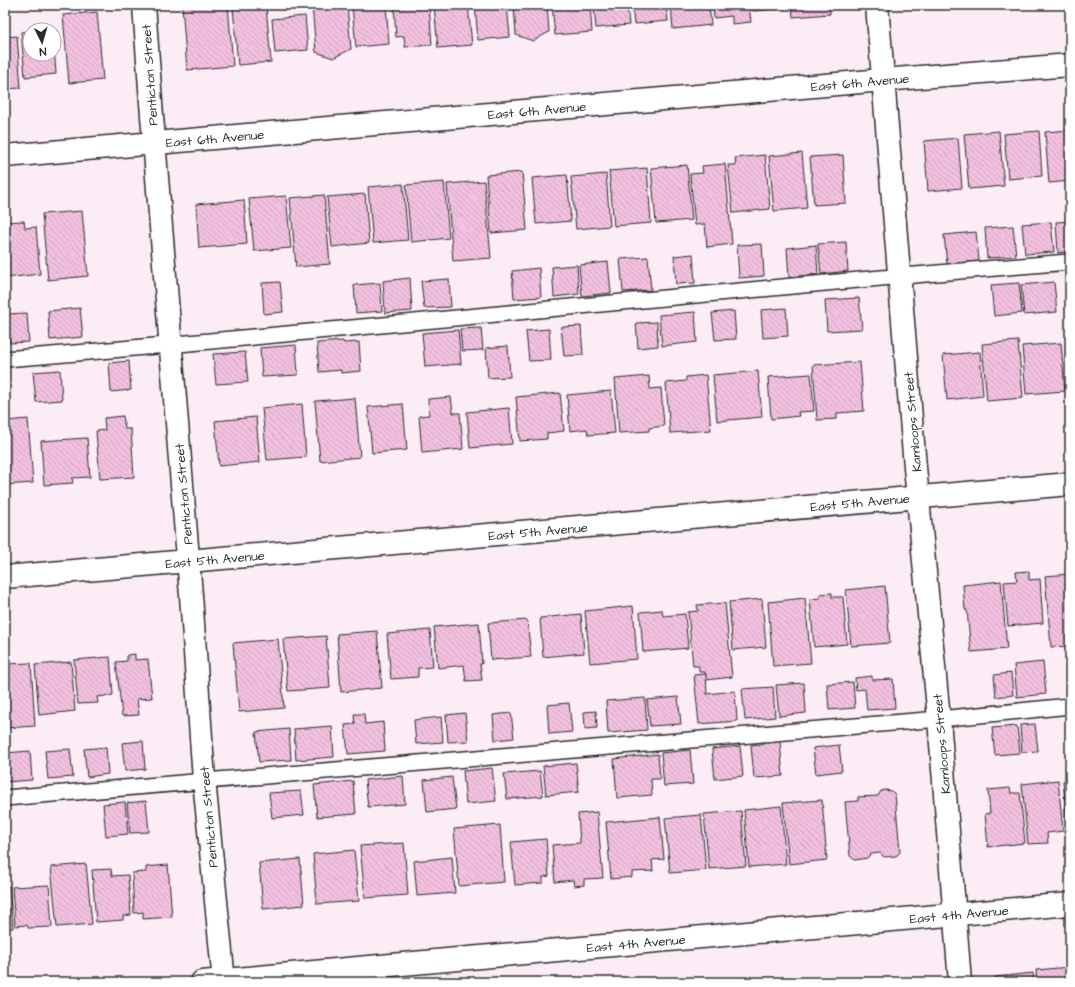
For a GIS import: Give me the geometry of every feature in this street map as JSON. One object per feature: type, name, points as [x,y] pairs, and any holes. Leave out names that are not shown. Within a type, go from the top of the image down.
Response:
[{"type":"street","name":"Penticton Street","points":[[144,5],[189,561],[204,780],[224,981]]},
{"type":"street","name":"Kamloops Street","points":[[877,5],[918,497],[939,719],[960,982]]},
{"type":"street","name":"East 6th Avenue","points":[[5,156],[1070,65]]},
{"type":"street","name":"East 5th Avenue","points":[[5,577],[1070,484]]},
{"type":"street","name":"East 4th Avenue","points":[[202,982],[1070,904]]},
{"type":"lane","points":[[5,359],[172,345],[900,275],[1070,262]]},
{"type":"lane","points":[[5,798],[939,719],[1070,706]]},
{"type":"building","points":[[182,5],[228,5],[233,66],[187,70]]},
{"type":"building","points":[[312,5],[347,5],[351,49],[333,58],[316,52]]},
{"type":"building","points":[[386,5],[389,44],[356,47],[352,6]]},
{"type":"building","points":[[394,5],[429,5],[432,45],[405,47],[404,36],[396,37]]},
{"type":"building","points":[[434,5],[468,5],[472,45],[438,48]]},
{"type":"building","points":[[475,5],[507,5],[510,37],[478,40]]},
{"type":"building","points":[[514,5],[547,5],[549,32],[533,41],[516,35]]},
{"type":"building","points":[[552,5],[590,5],[592,32],[555,35]]},
{"type":"building","points":[[594,5],[627,5],[629,25],[596,28]]},
{"type":"building","points":[[632,5],[666,5],[668,21],[634,24]]},
{"type":"building","points":[[671,5],[709,5],[711,25],[673,29]]},
{"type":"building","points":[[713,5],[749,5],[751,22],[732,24],[732,16],[714,18]]},
{"type":"building","points":[[753,5],[788,5],[788,8],[753,11]]},
{"type":"building","points":[[792,5],[829,5],[830,14],[793,17]]},
{"type":"building","points":[[912,5],[939,5],[913,7]]},
{"type":"building","points":[[266,6],[271,62],[238,65],[233,8]]},
{"type":"building","points":[[97,12],[103,80],[69,83],[63,15]]},
{"type":"building","points":[[305,16],[308,50],[275,53],[272,19]]},
{"type":"building","points":[[17,36],[21,88],[5,89],[5,37]]},
{"type":"building","points":[[24,62],[55,62],[56,74],[25,77]]},
{"type":"building","points":[[1070,130],[1070,181],[1049,183],[1045,132]]},
{"type":"building","points":[[999,131],[1004,186],[969,189],[964,134]]},
{"type":"building","points":[[1039,131],[1042,176],[1008,179],[1004,134]]},
{"type":"building","points":[[958,138],[962,188],[928,191],[924,141]]},
{"type":"building","points":[[802,153],[807,208],[774,211],[769,156]]},
{"type":"building","points":[[765,155],[770,209],[733,213],[728,165],[736,165],[735,158]]},
{"type":"building","points":[[843,155],[846,203],[814,205],[810,157]]},
{"type":"building","points":[[725,164],[732,244],[707,247],[705,224],[695,225],[690,174],[703,173],[702,166]]},
{"type":"building","points":[[687,165],[692,220],[656,223],[651,168]]},
{"type":"building","points":[[647,168],[651,223],[614,226],[609,171]]},
{"type":"building","points":[[522,172],[527,230],[491,233],[486,175]]},
{"type":"building","points":[[606,174],[610,226],[576,229],[571,177]]},
{"type":"building","points":[[567,175],[571,221],[536,224],[532,178]]},
{"type":"building","points":[[484,181],[491,258],[453,261],[447,184]]},
{"type":"building","points":[[444,182],[449,238],[411,242],[406,185]]},
{"type":"building","points":[[403,184],[408,240],[373,243],[368,187]]},
{"type":"building","points":[[365,194],[369,243],[332,247],[327,197]]},
{"type":"building","points":[[324,195],[330,264],[296,267],[290,198]]},
{"type":"building","points":[[286,196],[291,248],[254,251],[249,199]]},
{"type":"building","points":[[244,200],[247,244],[199,248],[196,204]]},
{"type":"building","points":[[82,211],[88,276],[48,280],[42,214]]},
{"type":"building","points":[[24,221],[25,228],[36,227],[40,274],[5,278],[5,222]]},
{"type":"building","points":[[1070,221],[1070,251],[1058,253],[1056,222]]},
{"type":"building","points":[[1051,222],[1054,252],[1025,254],[1022,224]]},
{"type":"building","points":[[1013,226],[1016,256],[987,258],[985,228]]},
{"type":"building","points":[[976,232],[979,261],[947,264],[944,235]]},
{"type":"building","points":[[846,242],[848,271],[821,274],[818,244]]},
{"type":"building","points":[[762,244],[764,276],[739,278],[737,245]]},
{"type":"building","points":[[816,245],[818,274],[789,277],[787,248]]},
{"type":"building","points":[[693,254],[695,283],[676,284],[674,256]]},
{"type":"building","points":[[648,257],[651,290],[623,292],[620,259]]},
{"type":"building","points":[[608,262],[611,293],[582,296],[579,265]]},
{"type":"building","points":[[577,265],[579,294],[554,297],[552,267]]},
{"type":"building","points":[[539,268],[541,297],[514,299],[512,271]]},
{"type":"building","points":[[410,278],[412,311],[385,313],[383,281]]},
{"type":"building","points":[[449,279],[451,307],[424,308],[421,281]]},
{"type":"building","points":[[280,282],[283,312],[264,314],[262,283]]},
{"type":"building","points":[[1054,282],[1057,312],[1024,315],[1021,285]]},
{"type":"building","points":[[380,283],[382,311],[356,313],[354,285]]},
{"type":"building","points":[[1019,283],[1022,313],[994,316],[991,285]]},
{"type":"building","points":[[859,298],[862,329],[827,331],[825,300]]},
{"type":"building","points":[[80,308],[83,337],[50,340],[48,311]]},
{"type":"building","points":[[786,308],[788,336],[763,338],[761,310]]},
{"type":"building","points":[[734,311],[736,339],[715,340],[712,313]]},
{"type":"building","points":[[695,312],[697,342],[662,346],[659,315]]},
{"type":"building","points":[[27,313],[29,342],[9,343],[7,314]]},
{"type":"building","points":[[657,322],[658,346],[638,348],[636,323]]},
{"type":"building","points":[[581,326],[583,355],[564,356],[561,327]]},
{"type":"building","points":[[481,328],[483,350],[462,351],[460,329]]},
{"type":"building","points":[[549,329],[551,360],[529,361],[526,331]]},
{"type":"building","points":[[458,330],[461,364],[425,367],[422,333]]},
{"type":"building","points":[[343,341],[344,343],[359,342],[361,371],[341,373],[341,370],[319,372],[317,343]]},
{"type":"building","points":[[1018,341],[1023,398],[987,401],[982,344]]},
{"type":"building","points":[[1061,343],[1065,391],[1026,394],[1022,346]]},
{"type":"building","points":[[296,345],[298,375],[262,377],[260,348]]},
{"type":"building","points":[[508,346],[510,377],[488,378],[486,348]]},
{"type":"building","points":[[245,352],[248,382],[216,384],[213,354]]},
{"type":"building","points":[[980,352],[983,396],[947,400],[943,355]]},
{"type":"building","points":[[129,361],[131,390],[111,392],[109,363]]},
{"type":"building","points":[[860,362],[864,411],[837,413],[837,419],[817,420],[813,365]]},
{"type":"building","points":[[60,370],[62,400],[36,402],[33,372]]},
{"type":"building","points":[[758,371],[762,417],[717,421],[713,375]]},
{"type":"building","points":[[811,374],[814,411],[798,412],[799,416],[771,419],[768,377]]},
{"type":"building","points":[[706,375],[711,430],[670,433],[666,383],[686,381],[686,377]]},
{"type":"building","points":[[649,376],[650,389],[661,388],[664,426],[649,428],[649,431],[619,433],[615,379]]},
{"type":"building","points":[[611,391],[615,433],[588,435],[587,429],[570,431],[567,395]]},
{"type":"building","points":[[560,393],[564,431],[547,433],[547,439],[520,441],[516,397]]},
{"type":"building","points":[[451,397],[453,413],[460,413],[463,449],[422,453],[419,416],[429,415],[428,399]]},
{"type":"building","points":[[355,398],[360,457],[320,461],[315,401]]},
{"type":"building","points":[[302,404],[306,457],[267,460],[262,408]]},
{"type":"building","points":[[403,404],[407,450],[372,453],[368,407]]},
{"type":"building","points":[[509,408],[512,444],[470,448],[467,412]]},
{"type":"building","points":[[123,416],[125,429],[131,429],[134,477],[100,479],[96,431],[105,430],[104,418]]},
{"type":"building","points":[[256,417],[260,462],[219,466],[215,421]]},
{"type":"building","points":[[28,419],[33,483],[5,485],[5,421]]},
{"type":"building","points":[[87,438],[90,477],[72,478],[73,483],[44,485],[41,441]]},
{"type":"building","points":[[1029,571],[1029,580],[1040,579],[1043,623],[1008,626],[1004,582],[1017,581],[1016,572]]},
{"type":"building","points":[[1070,574],[1070,646],[1051,647],[1045,576]]},
{"type":"building","points":[[1001,581],[1007,649],[971,652],[963,585]]},
{"type":"building","points":[[885,586],[890,643],[851,646],[846,590]]},
{"type":"building","points":[[832,593],[832,597],[843,597],[847,644],[814,647],[810,599],[820,598],[820,594]]},
{"type":"building","points":[[805,598],[811,663],[773,666],[768,602]]},
{"type":"building","points":[[762,599],[766,647],[733,650],[729,602]]},
{"type":"building","points":[[725,603],[732,677],[706,680],[705,672],[699,672],[699,666],[693,666],[688,612],[698,611],[697,605]]},
{"type":"building","points":[[633,606],[637,659],[590,663],[585,611]]},
{"type":"building","points":[[662,610],[663,616],[685,614],[688,648],[643,652],[640,612]]},
{"type":"building","points":[[581,614],[584,653],[543,657],[540,618]]},
{"type":"building","points":[[527,620],[531,657],[491,660],[488,623]]},
{"type":"building","points":[[479,623],[482,680],[466,681],[464,665],[438,668],[434,627]]},
{"type":"building","points":[[430,630],[433,667],[418,668],[418,677],[391,679],[387,634]]},
{"type":"building","points":[[377,631],[382,688],[341,692],[337,634]]},
{"type":"building","points":[[326,636],[330,688],[288,691],[283,639]]},
{"type":"building","points":[[278,639],[284,708],[239,712],[233,643]]},
{"type":"building","points":[[135,654],[135,660],[148,659],[152,698],[137,699],[139,715],[122,716],[116,662],[127,661],[127,655]]},
{"type":"building","points":[[110,657],[113,695],[97,697],[98,703],[78,704],[74,660]]},
{"type":"building","points":[[71,662],[75,711],[39,715],[35,665]]},
{"type":"building","points":[[1043,662],[1046,694],[1017,697],[1014,665]]},
{"type":"building","points":[[31,663],[35,726],[5,728],[5,664]]},
{"type":"building","points":[[1011,673],[1013,695],[996,697],[994,675]]},
{"type":"building","points":[[706,674],[707,694],[735,691],[737,721],[699,724],[694,675]]},
{"type":"building","points":[[872,676],[872,680],[893,679],[895,708],[867,710],[865,689],[856,690],[855,678]]},
{"type":"building","points":[[853,682],[855,708],[829,710],[827,684]]},
{"type":"building","points":[[804,683],[806,713],[779,716],[776,685]]},
{"type":"building","points":[[773,687],[775,717],[745,720],[742,689]]},
{"type":"building","points":[[678,697],[681,724],[650,726],[647,700]]},
{"type":"building","points":[[645,698],[647,730],[608,733],[606,701]]},
{"type":"building","points":[[569,703],[572,732],[549,734],[547,705]]},
{"type":"building","points":[[596,711],[597,728],[585,729],[584,712]]},
{"type":"building","points":[[465,713],[468,741],[448,742],[446,715]]},
{"type":"building","points":[[511,713],[514,738],[495,740],[493,715]]},
{"type":"building","points":[[354,714],[364,714],[365,724],[383,722],[385,751],[348,754],[345,725],[355,724]]},
{"type":"building","points":[[441,717],[443,742],[416,744],[414,720]]},
{"type":"building","points":[[1035,724],[1038,751],[1022,752],[1020,725]]},
{"type":"building","points":[[332,726],[334,757],[296,760],[294,729]]},
{"type":"building","points":[[1017,726],[1020,753],[995,755],[992,728]]},
{"type":"building","points":[[289,729],[291,760],[259,762],[256,732]]},
{"type":"building","points":[[143,741],[145,769],[125,771],[122,743]]},
{"type":"building","points":[[780,742],[783,776],[754,778],[751,745]]},
{"type":"building","points":[[839,745],[842,771],[816,774],[813,748]]},
{"type":"building","points":[[740,746],[743,776],[715,779],[712,749]]},
{"type":"building","points":[[106,747],[108,774],[87,777],[84,749]]},
{"type":"building","points":[[70,749],[73,777],[48,779],[45,751]]},
{"type":"building","points":[[690,750],[693,784],[664,786],[661,753]]},
{"type":"building","points":[[30,751],[32,780],[5,782],[5,753]]},
{"type":"building","points":[[658,754],[660,779],[651,779],[652,795],[617,798],[614,759]]},
{"type":"building","points":[[576,763],[579,792],[546,795],[543,766]]},
{"type":"building","points":[[492,768],[496,801],[466,804],[463,771]]},
{"type":"building","points":[[540,771],[543,796],[507,799],[504,774]]},
{"type":"building","points":[[403,776],[405,804],[368,807],[365,780]]},
{"type":"building","points":[[452,777],[456,809],[427,812],[424,780]]},
{"type":"building","points":[[1058,780],[1063,831],[1047,833],[1048,843],[1028,844],[1022,784]]},
{"type":"building","points":[[1070,780],[1070,835],[1068,835],[1063,781]]},
{"type":"building","points":[[353,781],[356,814],[317,817],[314,785]]},
{"type":"building","points":[[1010,788],[1011,793],[1020,793],[1025,843],[988,847],[985,814],[990,813],[988,790]]},
{"type":"building","points":[[886,790],[895,794],[900,852],[896,856],[884,857],[880,853],[871,854],[867,858],[855,860],[850,856],[845,802],[858,801],[858,797],[878,796],[881,791]]},
{"type":"building","points":[[301,791],[304,815],[272,818],[269,793]]},
{"type":"building","points":[[822,800],[827,860],[789,864],[783,803]]},
{"type":"building","points":[[146,801],[149,832],[130,833],[127,803]]},
{"type":"building","points":[[125,802],[128,834],[106,836],[103,804]]},
{"type":"building","points":[[781,806],[786,864],[749,867],[744,810]]},
{"type":"building","points":[[741,811],[746,866],[709,869],[704,814]]},
{"type":"building","points":[[597,812],[603,878],[584,879],[584,885],[574,886],[573,880],[555,882],[552,845],[580,843],[578,814]]},
{"type":"building","points":[[701,815],[706,870],[670,873],[665,818]]},
{"type":"building","points":[[660,817],[664,859],[652,860],[653,871],[632,872],[632,877],[611,879],[606,822]]},
{"type":"building","points":[[500,825],[504,882],[459,886],[454,829]]},
{"type":"building","points":[[546,839],[549,876],[543,877],[543,883],[515,885],[511,842]]},
{"type":"building","points":[[404,843],[408,895],[365,898],[360,846]]},
{"type":"building","points":[[354,850],[359,901],[317,904],[313,854]]},
{"type":"building","points":[[452,857],[455,893],[417,896],[414,861]]},
{"type":"building","points":[[300,859],[304,905],[263,909],[259,863]]},
{"type":"building","points":[[86,864],[92,924],[57,927],[51,867]]},
{"type":"building","points":[[168,865],[172,917],[143,919],[143,912],[134,913],[132,873],[146,872],[146,867]]},
{"type":"building","points":[[111,869],[112,876],[128,875],[131,915],[123,916],[123,920],[96,922],[92,870]]},
{"type":"building","points":[[49,885],[52,927],[28,928],[27,925],[15,926],[12,887]]},
{"type":"building","points":[[5,886],[9,886],[13,928],[5,928]]},
{"type":"building","points":[[1070,967],[1070,982],[1037,982],[1036,970]]},
{"type":"building","points":[[1033,973],[1034,982],[995,982],[995,977]]}]
